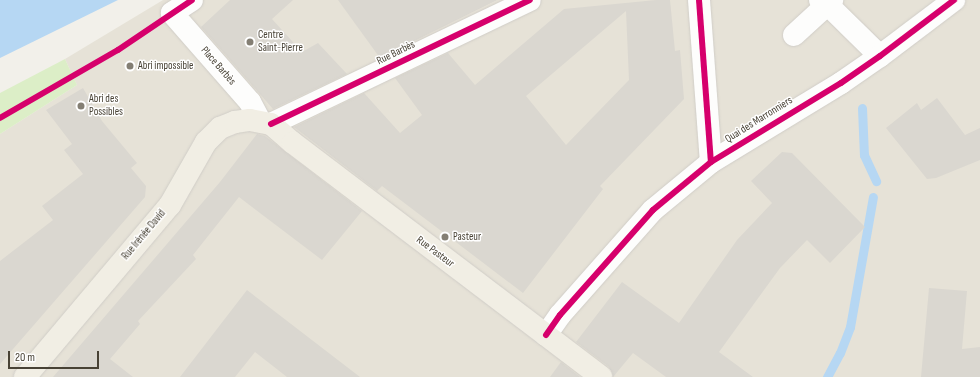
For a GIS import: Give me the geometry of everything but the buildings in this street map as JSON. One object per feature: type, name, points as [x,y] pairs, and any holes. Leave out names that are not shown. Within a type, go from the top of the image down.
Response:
[{"type":"main road","name":"Rue Irénée David","points":[[25,377],[170,205],[206,142],[220,128],[235,122],[266,122]]},
{"type":"main road","name":"Rue Pasteur","points":[[266,122],[601,377]]},
{"type":"street","name":"Place Barbès","points":[[192,0],[172,13],[266,122]]},
{"type":"street","name":"Rue Barbès","points":[[266,122],[530,0]]},
{"type":"street","points":[[699,0],[711,162]]},
{"type":"street","name":"Quai des Marronniers","points":[[546,335],[560,315],[653,210],[711,162],[841,82],[880,56],[954,0]]},
{"type":"street","points":[[794,35],[826,1],[880,56]]},
{"type":"shaded area","points":[[163,0],[980,0],[980,377],[0,377],[0,134],[77,85],[65,59]]},
{"type":"green space","points":[[65,59],[77,85],[0,134],[0,93]]},
{"type":"water","points":[[0,0],[118,0],[0,58]]},
{"type":"waterway","points":[[862,108],[864,155],[876,181]]},
{"type":"waterway","points":[[827,377],[840,353],[850,327],[873,197]]},
{"type":"cycle path","points":[[0,118],[118,50],[192,0]]},
{"type":"cycle path","points":[[271,124],[530,0]]},
{"type":"cycle path","points":[[699,0],[711,162]]},
{"type":"cycle path","points":[[546,335],[560,315],[653,210],[711,162],[841,83],[880,56],[954,0]]},
{"type":"place","name":"Centre Saint-Pierre","points":[[250,42]]},
{"type":"place","name":"Abri impossible","points":[[130,66]]},
{"type":"place","name":"Abri des Possibles","points":[[81,106]]},
{"type":"place","name":"Pasteur","points":[[445,237]]}]
